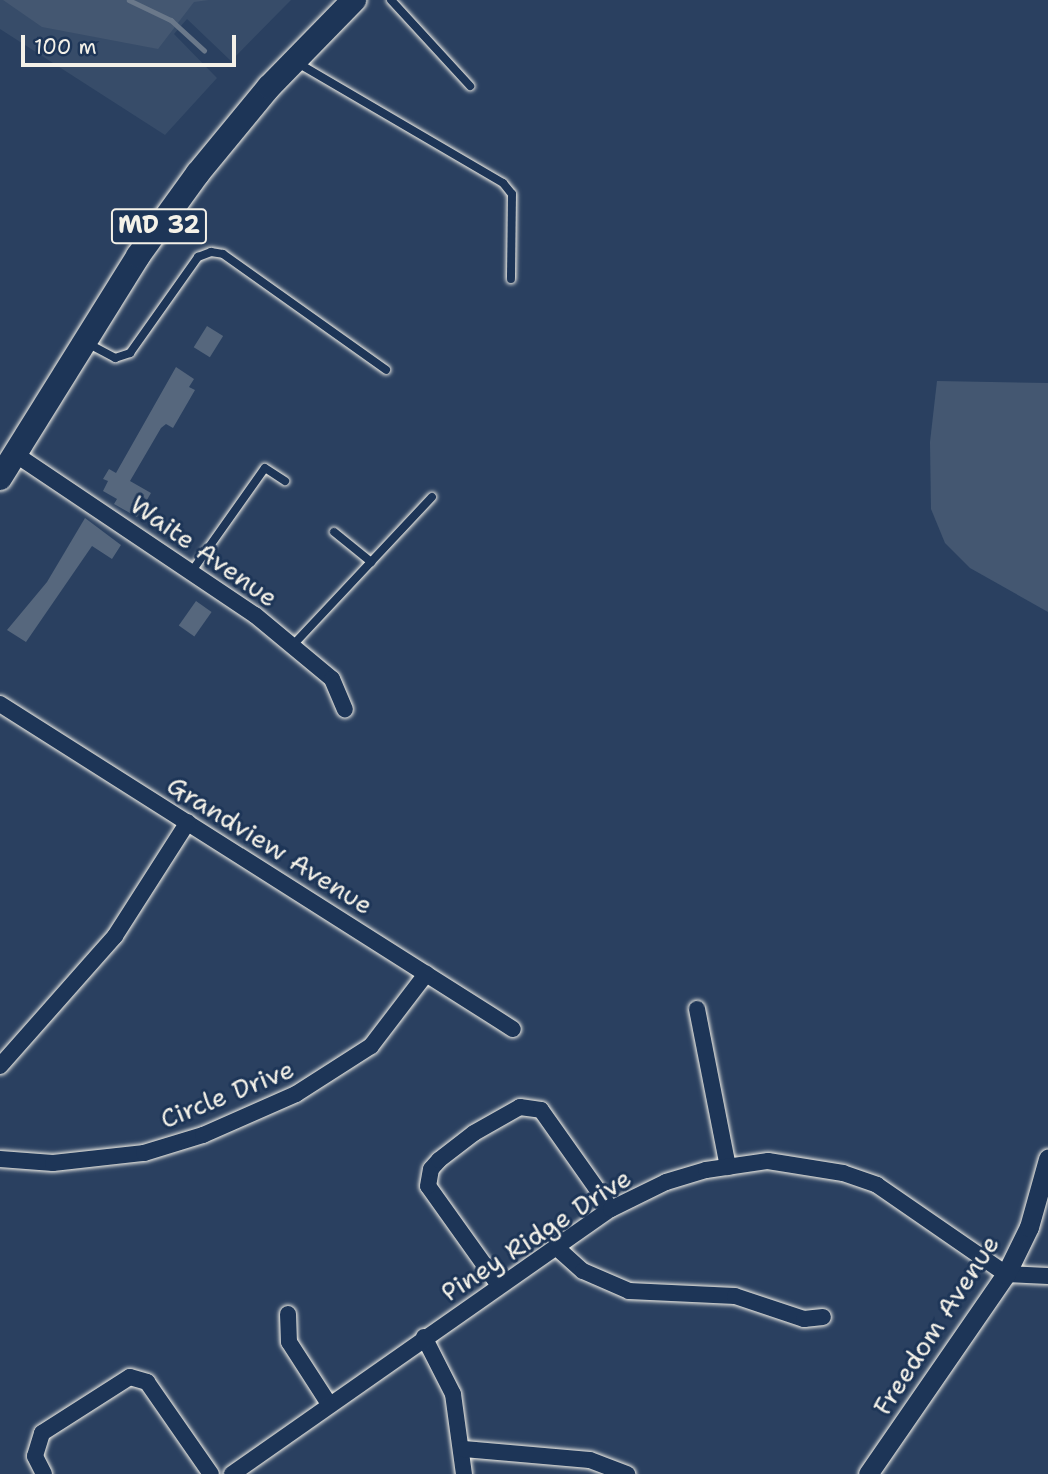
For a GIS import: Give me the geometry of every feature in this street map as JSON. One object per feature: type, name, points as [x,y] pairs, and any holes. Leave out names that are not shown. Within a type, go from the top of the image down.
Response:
[{"type":"main road","name":"MD 32","points":[[0,478],[84,342],[198,173],[294,61],[354,0]]},
{"type":"street","name":"Waite Avenue","points":[[15,454],[192,571],[293,645],[332,679],[345,709]]},
{"type":"street","name":"Grandview Avenue","points":[[0,704],[513,1029]]},
{"type":"street","points":[[0,1066],[115,936],[188,822]]},
{"type":"street","name":"Circle Drive","points":[[0,1159],[53,1163],[144,1153],[202,1135],[296,1094],[371,1046],[426,974]]},
{"type":"street","points":[[697,1009],[728,1167]]},
{"type":"street","points":[[498,1284],[428,1186],[431,1169],[474,1133],[520,1107],[541,1110],[611,1209]]},
{"type":"street","name":"Freedom Avenue","points":[[868,1474],[1006,1274],[1032,1216],[1048,1159]]},
{"type":"street","name":"Piney Ridge Drive","points":[[232,1474],[498,1284],[611,1209],[666,1182],[728,1167],[768,1161],[812,1165],[877,1185],[1006,1274]]},
{"type":"street","points":[[556,1247],[583,1271],[629,1291],[723,1295],[804,1319],[823,1317]]},
{"type":"street","points":[[1006,1274],[1048,1276]]},
{"type":"street","points":[[288,1314],[289,1342],[329,1404]]},
{"type":"street","points":[[424,1337],[453,1394],[464,1448],[464,1474]]},
{"type":"street","points":[[44,1474],[35,1456],[42,1433],[130,1377],[147,1381],[211,1474]]},
{"type":"street","points":[[464,1448],[590,1460],[627,1474]]},
{"type":"lane","points":[[391,0],[470,86]]},
{"type":"lane","points":[[294,61],[503,183],[512,194],[511,279]]},
{"type":"lane","points":[[84,342],[115,358],[130,353],[198,257],[211,252],[223,254],[386,370]]},
{"type":"lane","points":[[192,571],[265,468],[285,481]]},
{"type":"lane","points":[[293,645],[432,497]]},
{"type":"lane","points":[[334,532],[371,562]]},
{"type":"shaded area","points":[[0,0],[291,0],[231,61],[187,19],[174,34],[217,78],[165,135],[0,29]]},
{"type":"shaded area","points":[[3,0],[209,0],[194,2],[158,49],[42,27]]},
{"type":"shaded area","points":[[937,381],[1048,383],[1048,612],[970,568],[945,543],[931,509],[930,442]]},
{"type":"building","points":[[207,326],[223,336],[210,357],[194,347]]},
{"type":"building","points":[[176,367],[194,379],[189,387],[195,390],[173,428],[166,424],[161,428],[130,481],[151,493],[137,517],[114,504],[117,499],[103,491],[108,481],[103,479],[109,469],[116,473]]},
{"type":"building","points":[[85,518],[121,545],[112,559],[92,546],[26,642],[7,630],[47,582]]},
{"type":"building","points":[[196,601],[212,612],[194,636],[179,626]]},
{"type":"waterway","points":[[129,0],[171,20],[204,50]]}]
